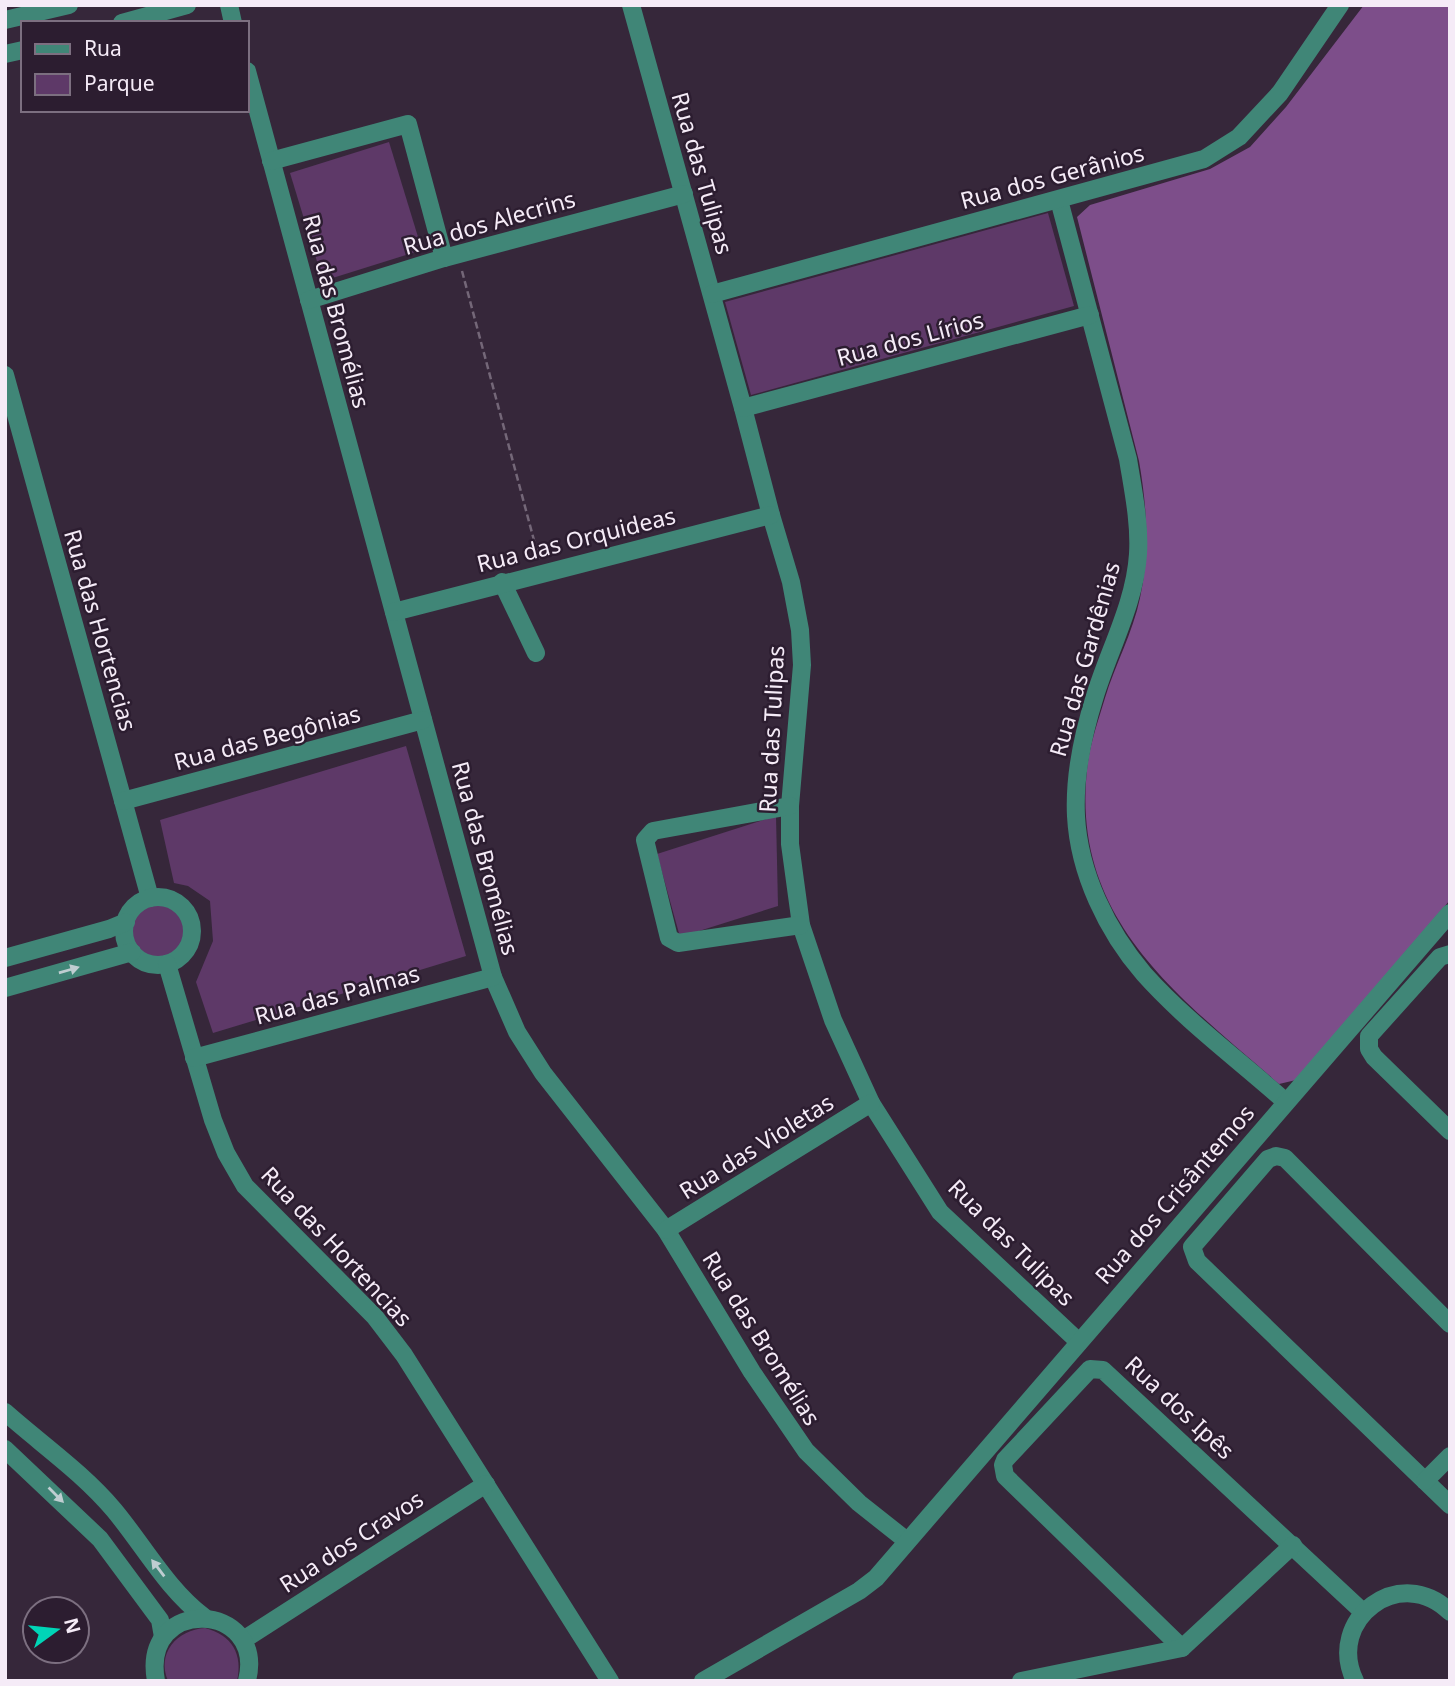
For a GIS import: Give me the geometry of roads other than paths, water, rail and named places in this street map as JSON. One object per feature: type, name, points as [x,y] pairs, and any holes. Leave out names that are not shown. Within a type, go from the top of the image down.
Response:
[{"type":"street","points":[[5,20],[69,5]]},
{"type":"street","points":[[129,21],[187,5]]},
{"type":"street","name":"Rua das Tulipas","points":[[631,5],[791,582],[800,630],[802,665],[790,806],[790,844],[801,925],[833,1020],[871,1103],[940,1212],[1079,1342]]},
{"type":"street","name":"Rua dos Gerânios","points":[[712,294],[1204,159],[1239,137],[1280,93],[1340,5]]},
{"type":"street","name":"Rua das Bromélias","points":[[248,76],[494,977],[517,1032],[543,1073],[666,1230],[752,1372],[806,1451],[859,1503],[907,1541]]},
{"type":"street","points":[[271,161],[408,124],[451,257]]},
{"type":"street","name":"Rua dos Alecrins","points":[[309,300],[451,257],[684,194]]},
{"type":"street","name":"Rua das Gardênias","points":[[1059,200],[1128,459],[1138,554],[1129,597],[1094,698],[1078,769],[1076,817],[1083,855],[1096,899],[1119,941],[1144,973],[1172,1002],[1286,1102]]},
{"type":"street","name":"Rua dos Lírios","points":[[743,408],[1090,315]]},
{"type":"street","name":"Rua das Hortencias","points":[[5,375],[150,898]]},
{"type":"street","name":"Rua das Orquideas","points":[[394,612],[502,582],[543,574],[771,515]]},
{"type":"street","points":[[502,582],[536,653]]},
{"type":"street","name":"Rua das Begônias","points":[[123,801],[423,720]]},
{"type":"street","points":[[790,806],[653,831],[645,840],[669,938],[673,942],[801,925]]},
{"type":"street","points":[[5,958],[109,929],[125,922],[135,906],[150,898],[173,900],[183,907],[192,928],[191,940],[178,959],[167,964],[148,963],[132,952],[127,943],[125,922]]},
{"type":"street","name":"Rua dos Crisântemos","points":[[703,1681],[859,1591],[876,1578],[1450,914]]},
{"type":"street","points":[[5,988],[132,952]]},
{"type":"street","points":[[1450,954],[1440,957],[1369,1036],[1368,1042],[1374,1057],[1450,1131]]},
{"type":"street","name":"Rua das Hortencias","points":[[167,964],[194,1058],[226,1153],[245,1186],[375,1317],[404,1355],[610,1681]]},
{"type":"street","name":"Rua das Palmas","points":[[194,1058],[494,977]]},
{"type":"street","name":"Rua das Violetas","points":[[666,1230],[871,1103]]},
{"type":"street","points":[[1450,1324],[1285,1158],[1276,1156],[1268,1159],[1192,1247],[1196,1261],[1450,1505]]},
{"type":"street","name":"Rua dos Ipês","points":[[1182,1648],[1005,1476],[1004,1460],[1090,1369],[1103,1370],[1363,1612]]},
{"type":"street","points":[[5,1412],[106,1501],[185,1603],[204,1617]]},
{"type":"street","points":[[5,1449],[100,1539],[160,1620],[163,1637]]},
{"type":"street","points":[[1425,1481],[1450,1456]]},
{"type":"street","name":"Rua dos Cravos","points":[[243,1640],[485,1484]]},
{"type":"street","points":[[1021,1681],[1182,1648],[1293,1545]]},
{"type":"street","points":[[1355,1681],[1350,1670],[1347,1649],[1352,1629],[1363,1612],[1377,1601],[1401,1594],[1427,1596],[1447,1605]]},
{"type":"street","points":[[139,1681],[155,1674],[156,1652],[163,1637],[181,1622],[204,1617],[219,1620],[232,1628],[243,1640],[249,1654],[250,1670],[247,1681]]}]
